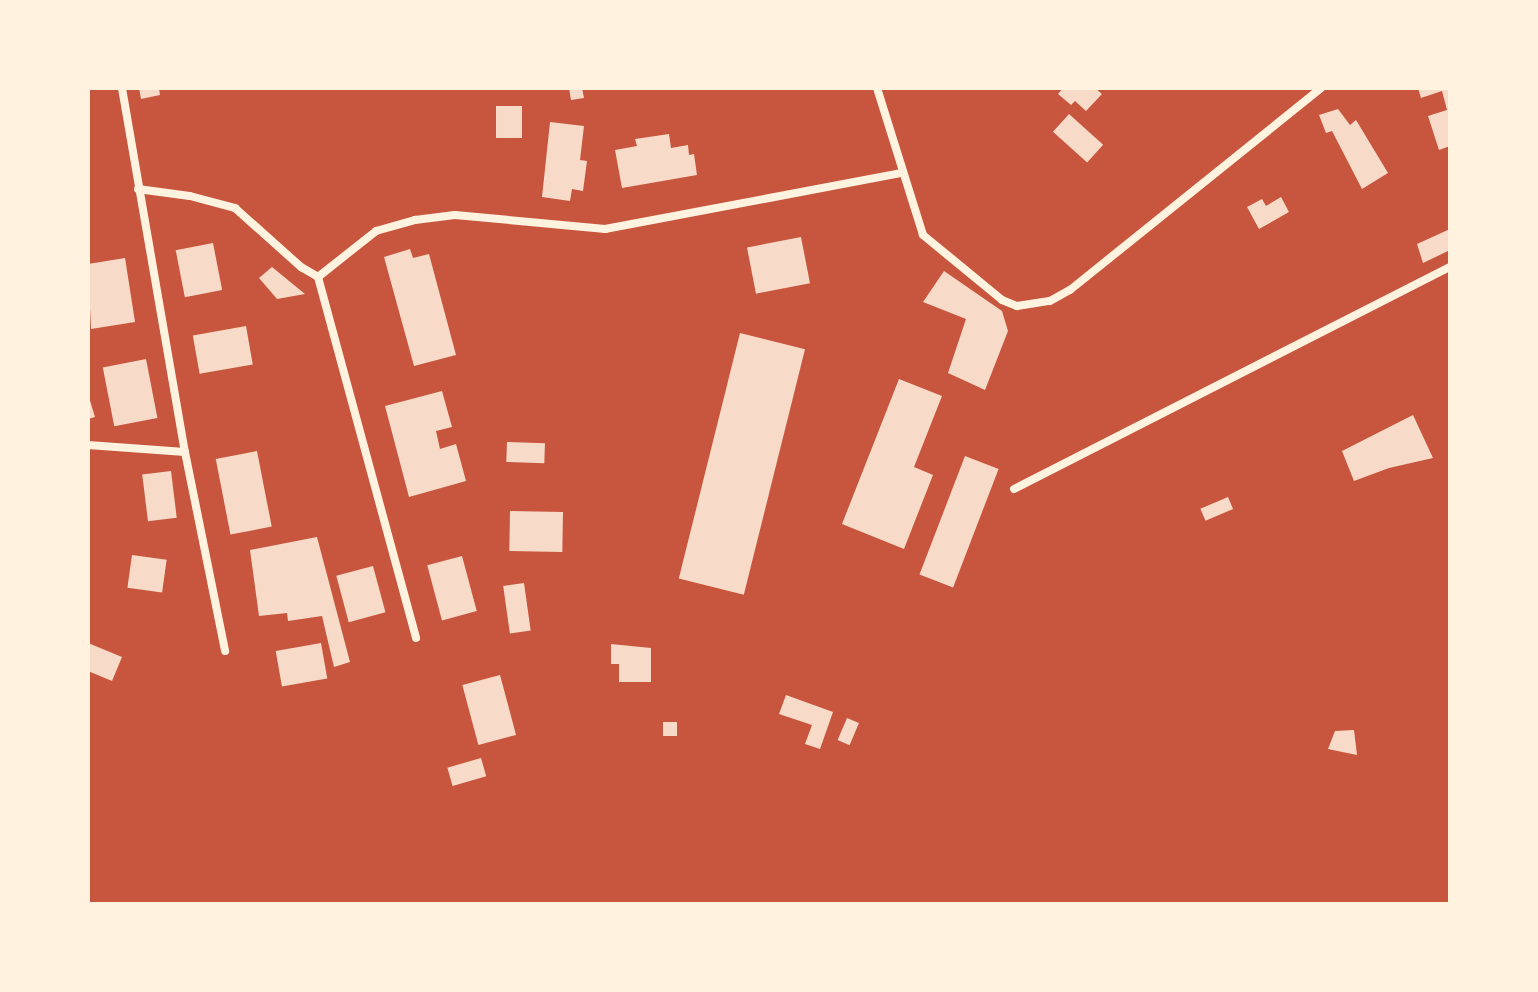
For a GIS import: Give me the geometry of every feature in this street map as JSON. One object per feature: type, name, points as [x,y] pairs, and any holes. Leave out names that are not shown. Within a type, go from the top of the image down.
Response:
[{"type":"street","points":[[122,88],[185,452],[225,651]]},
{"type":"street","points":[[877,88],[923,235],[973,277],[1017,306],[1050,301],[1070,290],[1320,90]]},
{"type":"street","points":[[318,277],[376,231],[415,220],[455,215],[605,229],[902,173]]},
{"type":"street","points":[[138,189],[190,196],[235,208],[301,267],[318,277],[416,638]]},
{"type":"street","points":[[1014,489],[1450,267]]},
{"type":"street","points":[[88,445],[185,452]]},
{"type":"building","points":[[139,88],[159,88],[160,95],[141,99]]},
{"type":"building","points":[[569,88],[582,88],[584,98],[571,100]]},
{"type":"building","points":[[1063,88],[1095,88],[1102,94],[1086,111],[1075,101],[1071,105],[1058,94]]},
{"type":"building","points":[[1418,88],[1450,88],[1450,146],[1439,150],[1428,116],[1447,110],[1442,91],[1421,98]]},
{"type":"building","points":[[496,106],[522,106],[522,138],[496,138]]},
{"type":"building","points":[[1338,109],[1350,125],[1356,120],[1388,173],[1362,189],[1332,131],[1326,133],[1319,115]]},
{"type":"building","points":[[1069,114],[1103,145],[1087,163],[1053,132]]},
{"type":"building","points":[[550,122],[584,126],[580,160],[587,161],[583,191],[572,189],[570,201],[542,197]]},
{"type":"building","points":[[669,134],[671,148],[688,145],[689,155],[694,154],[697,175],[622,188],[615,150],[637,146],[635,139]]},
{"type":"building","points":[[1281,197],[1289,212],[1259,229],[1247,207],[1262,199],[1266,206]]},
{"type":"building","points":[[1450,229],[1450,250],[1423,263],[1417,244]]},
{"type":"building","points":[[801,237],[810,283],[756,294],[747,247]]},
{"type":"building","points":[[213,243],[222,290],[185,297],[176,250]]},
{"type":"building","points":[[410,249],[413,258],[429,254],[456,355],[414,366],[384,257]]},
{"type":"building","points":[[125,258],[135,322],[91,329],[88,264]]},
{"type":"building","points":[[272,267],[305,294],[277,299],[259,278]]},
{"type":"building","points":[[944,271],[1002,311],[1008,331],[985,390],[948,373],[966,319],[923,302]]},
{"type":"building","points":[[246,326],[253,364],[200,374],[193,335]]},
{"type":"building","points":[[740,333],[805,349],[744,595],[679,578]]},
{"type":"building","points":[[146,359],[157,418],[114,426],[103,367]]},
{"type":"building","points":[[899,379],[942,396],[914,467],[933,475],[904,549],[842,524]]},
{"type":"building","points":[[442,391],[452,427],[436,431],[440,449],[456,444],[466,481],[409,497],[385,406]]},
{"type":"building","points":[[88,394],[95,417],[88,419]]},
{"type":"building","points":[[1413,415],[1433,458],[1389,468],[1354,481],[1342,451]]},
{"type":"building","points":[[507,442],[545,443],[544,463],[506,462]]},
{"type":"building","points":[[257,451],[272,527],[230,535],[216,459]]},
{"type":"building","points":[[965,456],[999,469],[953,587],[919,575]]},
{"type":"building","points":[[171,471],[177,518],[148,521],[142,475]]},
{"type":"building","points":[[1228,497],[1233,509],[1205,521],[1200,509]]},
{"type":"building","points":[[510,511],[563,512],[562,552],[509,551]]},
{"type":"building","points":[[317,537],[350,662],[334,667],[322,616],[288,621],[287,613],[259,616],[250,550]]},
{"type":"building","points":[[132,555],[167,560],[162,593],[127,588]]},
{"type":"building","points":[[462,556],[477,611],[442,620],[427,565]]},
{"type":"building","points":[[373,566],[385,612],[349,622],[336,576]]},
{"type":"building","points":[[524,583],[531,631],[510,633],[503,586]]},
{"type":"building","points":[[88,643],[122,657],[112,681],[88,671]]},
{"type":"building","points":[[321,643],[327,678],[282,686],[276,651]]},
{"type":"building","points":[[611,644],[651,648],[651,682],[619,682],[619,664],[611,664]]},
{"type":"building","points":[[500,675],[516,735],[478,745],[462,685]]},
{"type":"building","points":[[786,695],[833,712],[820,749],[805,744],[812,725],[779,714]]},
{"type":"building","points":[[847,718],[859,723],[850,745],[838,740]]},
{"type":"building","points":[[663,722],[677,722],[677,736],[663,736]]},
{"type":"building","points":[[1354,730],[1357,755],[1328,749],[1335,731]]},
{"type":"building","points":[[481,758],[486,776],[453,786],[447,768]]}]
